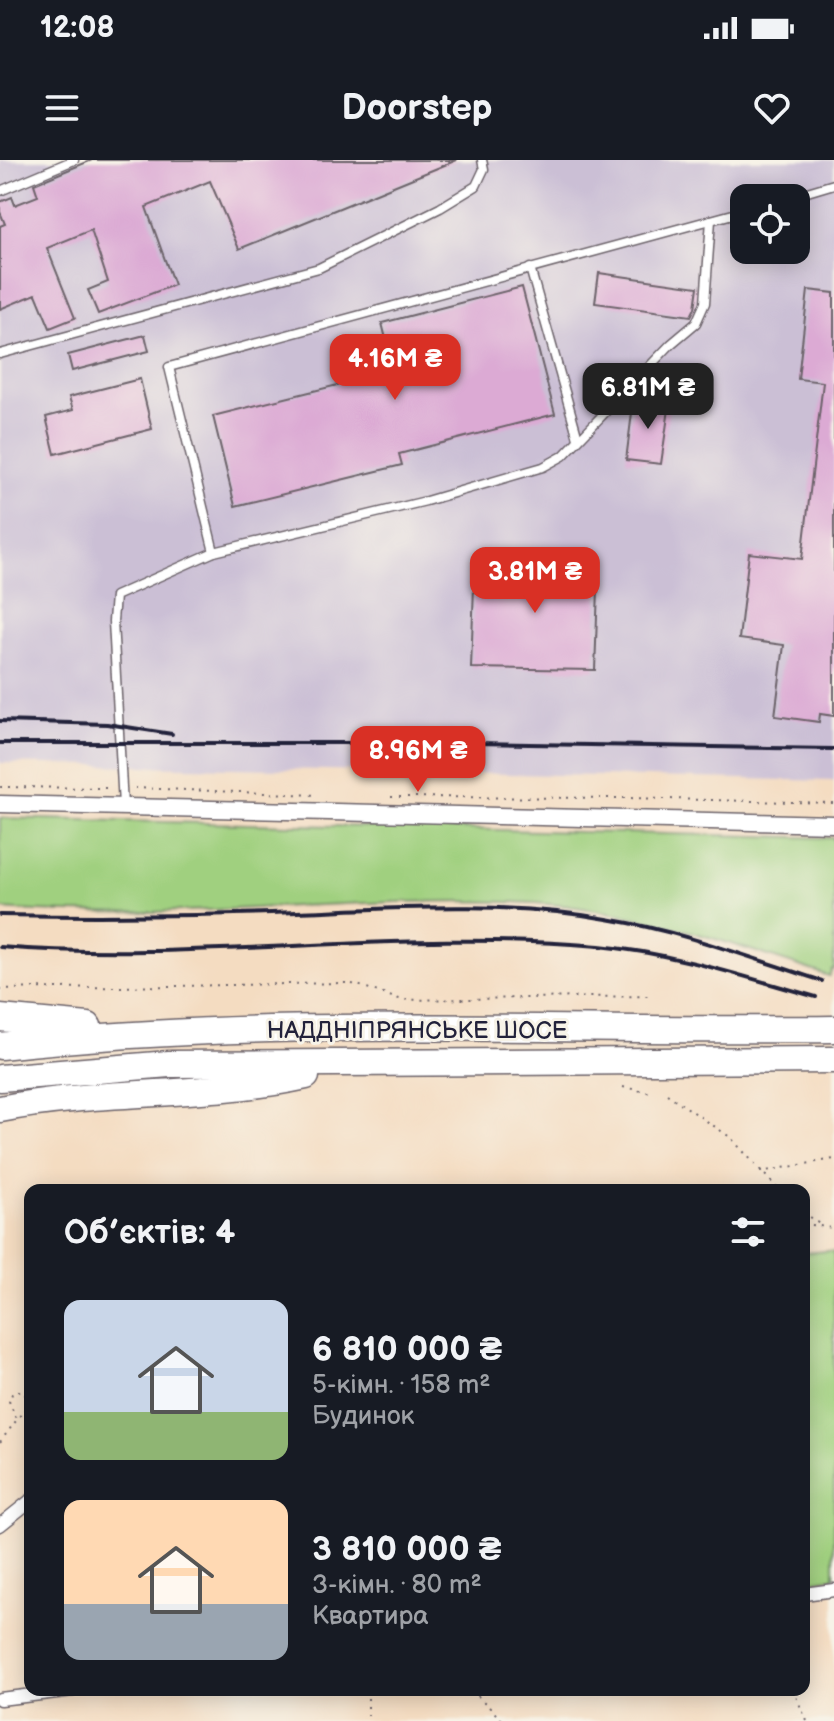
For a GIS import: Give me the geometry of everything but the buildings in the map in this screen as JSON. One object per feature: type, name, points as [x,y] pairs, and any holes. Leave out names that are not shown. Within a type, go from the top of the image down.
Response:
[{"type":"main road","points":[[0,1018],[167,1033]]},
{"type":"main road","name":"НАДДНІПРЯНСЬКЕ ШОСЕ","points":[[0,1046],[167,1033],[396,1029],[834,1029]]},
{"type":"main road","name":"НАДДНІПРЯНСЬКЕ ШОСЕ","points":[[0,1078],[169,1064],[834,1060]]},
{"type":"main road","points":[[0,1109],[94,1096],[157,1094],[287,1080],[370,1062]]},
{"type":"street","points":[[0,804],[834,824]]},
{"type":"street","points":[[0,1525],[24,1506]]},
{"type":"street","points":[[810,1593],[834,1590]]},
{"type":"street","points":[[0,1699],[24,1696]]},
{"type":"lane","points":[[0,191],[74,160]]},
{"type":"lane","points":[[0,354],[319,268],[440,208],[476,186],[484,169],[482,160]]},
{"type":"lane","points":[[810,191],[834,184]]},
{"type":"lane","points":[[214,552],[169,367],[730,215]]},
{"type":"lane","points":[[123,806],[113,621],[115,596],[214,552],[426,501],[543,467],[563,456],[671,344],[696,323],[705,303],[711,220]]},
{"type":"lane","points":[[530,268],[578,438]]},
{"type":"path","points":[[0,787],[123,788],[325,796]]},
{"type":"path","points":[[388,797],[834,803]]},
{"type":"path","points":[[0,989],[345,983],[360,984],[386,997],[404,1000],[650,996]]},
{"type":"path","points":[[623,1087],[652,1093]]},
{"type":"path","points":[[667,1094],[730,1137],[773,1184]]},
{"type":"path","points":[[760,1172],[834,1159]]},
{"type":"path","points":[[810,1217],[820,1225]]},
{"type":"path","points":[[810,1224],[834,1228]]},
{"type":"path","points":[[16,1419],[9,1401],[12,1394],[22,1391],[24,1393]]},
{"type":"path","points":[[0,1442],[24,1410]]},
{"type":"path","points":[[368,1696],[368,1721]]},
{"type":"path","points":[[478,1696],[503,1721]]},
{"type":"path","points":[[796,1696],[807,1721]]},
{"type":"shaded area","points":[[0,160],[834,160],[834,781],[0,763]]},
{"type":"green space","points":[[0,818],[834,838],[834,969],[829,976],[647,920],[535,903],[401,902],[134,912],[0,909]]},
{"type":"green space","points":[[810,1252],[834,1252],[834,1577],[810,1581]]},
{"type":"railway","points":[[0,721],[107,724],[172,734]]},
{"type":"railway","points":[[0,743],[474,743],[834,749]]},
{"type":"railway","points":[[0,915],[186,915],[452,907],[569,913],[662,931],[822,981]]},
{"type":"railway","points":[[0,947],[150,951],[449,941],[599,946],[681,960],[816,997]]}]
